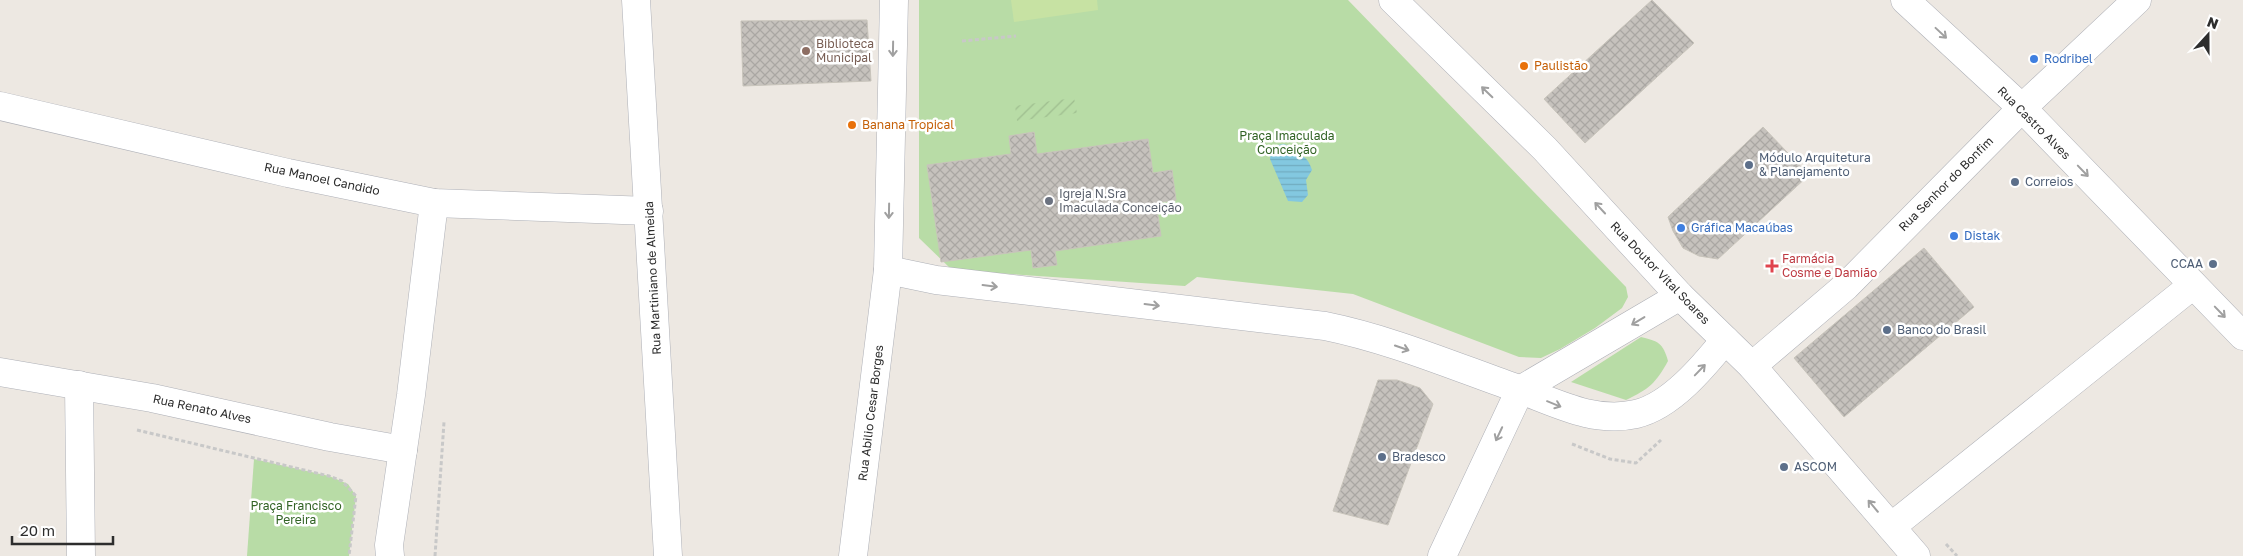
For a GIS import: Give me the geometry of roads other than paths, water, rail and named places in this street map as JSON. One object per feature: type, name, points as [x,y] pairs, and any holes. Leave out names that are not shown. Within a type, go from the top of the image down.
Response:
[{"type":"street","name":"Rua Martiniano de Almeida","points":[[636,0],[668,556]]},
{"type":"street","name":"Rua Abilio Cesar Borges","points":[[854,556],[888,270],[894,0]]},
{"type":"street","name":"Rua Doutor Vital Soares","points":[[1393,0],[1545,148],[1680,296],[1752,366],[1916,556]]},
{"type":"street","name":"Rua Castro Alves","points":[[1905,0],[2022,108],[2243,336]]},
{"type":"street","name":"Rua Senhor do Bonfim","points":[[1752,366],[1846,286],[2022,108],[2137,0]]},
{"type":"street","name":"Rua Manoel Candido","points":[[0,106],[288,173],[434,203],[649,211]]},
{"type":"street","points":[[390,556],[389,545],[434,203]]},
{"type":"street","points":[[888,270],[936,280],[1325,326],[1356,332],[1520,390],[1561,407],[1607,418],[1637,414],[1662,403],[1700,371],[1725,340]]},
{"type":"street","points":[[1891,527],[2193,285]]},
{"type":"street","points":[[1442,556],[1520,390],[1680,296]]},
{"type":"street","name":"Rua Renato Alves","points":[[0,372],[152,398],[330,437],[403,450]]},
{"type":"street","points":[[79,384],[82,556]]},
{"type":"water","points":[[1284,144],[1289,146],[1296,156],[1302,156],[1307,159],[1312,170],[1306,180],[1308,195],[1302,202],[1288,201],[1270,159],[1271,150],[1278,145]]},
{"type":"place","name":"Biblioteca Municipal","points":[[806,51]]},
{"type":"place","name":"Rodribel","points":[[2034,59]]},
{"type":"place","name":"Paulistão","points":[[1524,66]]},
{"type":"place","name":"Banana Tropical","points":[[852,125]]},
{"type":"place","name":"Módulo Arquitetura & Planejamento","points":[[1749,165]]},
{"type":"place","name":"Correios","points":[[2015,182]]},
{"type":"place","name":"Igreja N.Srª Imaculada Conceição","points":[[1049,201]]},
{"type":"place","name":"Gráfica Macaúbas","points":[[1681,228]]},
{"type":"place","name":"Distak","points":[[1954,236]]},
{"type":"place","name":"CCAA","points":[[2213,264]]},
{"type":"place","name":"Farmácia Cosme e Damião","points":[[1772,266]]},
{"type":"place","name":"Banco do Brasil","points":[[1887,330]]},
{"type":"place","name":"Bradesco","points":[[1382,457]]},
{"type":"place","name":"ASCOM","points":[[1784,467]]},
{"type":"park label","name":"Praça Imaculada Conceição","points":[[1287,143]]},
{"type":"park label","name":"Praça Francisco Pereira","points":[[296,513]]}]
